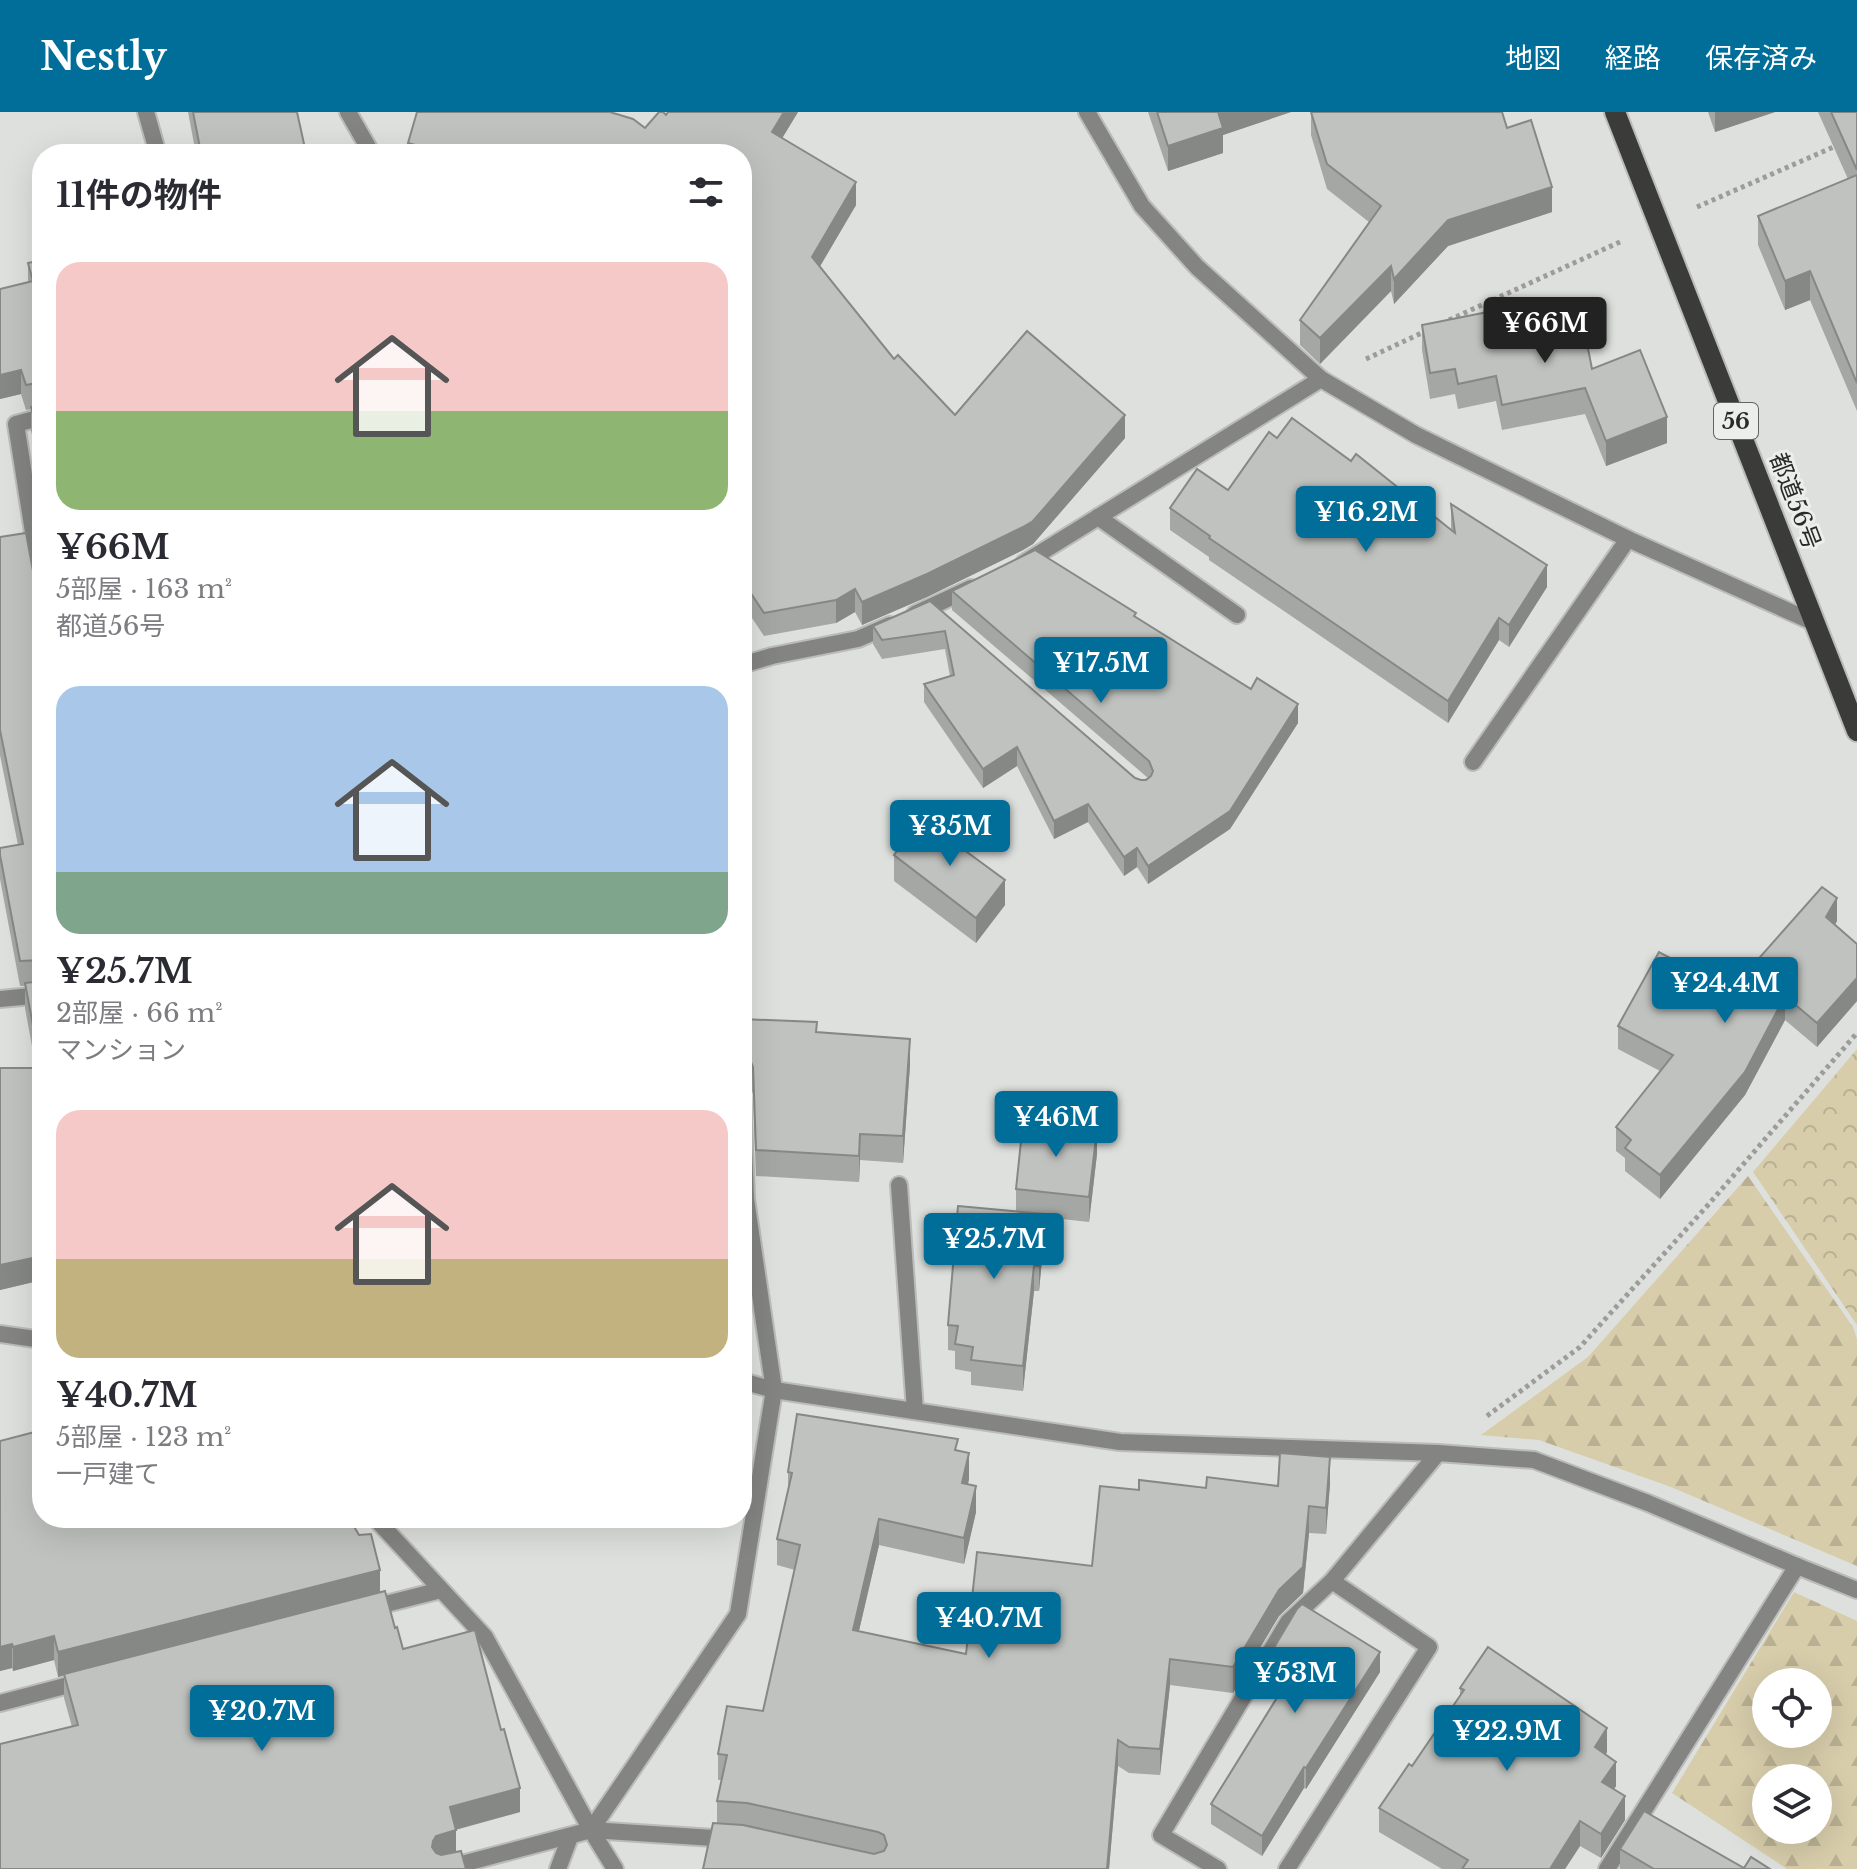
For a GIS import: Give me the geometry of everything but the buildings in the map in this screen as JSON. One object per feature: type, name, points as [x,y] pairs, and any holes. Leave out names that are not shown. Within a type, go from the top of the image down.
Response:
[{"type":"main road","name":"都道56号","points":[[1615,112],[1857,731]]},
{"type":"street","points":[[146,112],[155,144]]},
{"type":"street","points":[[348,112],[366,144]]},
{"type":"street","points":[[1087,112],[1142,206],[1197,267],[1321,379],[1416,435],[1628,539],[1815,623]]},
{"type":"street","points":[[1015,567],[1321,379]]},
{"type":"street","points":[[32,420],[16,424],[32,526]]},
{"type":"street","points":[[1098,517],[1237,615]]},
{"type":"street","points":[[1473,762],[1628,539]]},
{"type":"street","points":[[752,662],[858,639],[938,612],[987,580]]},
{"type":"street","points":[[0,999],[32,996]]},
{"type":"street","points":[[899,1185],[915,1411]]},
{"type":"street","points":[[752,1240],[774,1390],[752,1527]]},
{"type":"street","points":[[0,1334],[32,1339]]},
{"type":"street","points":[[752,1384],[774,1390],[1120,1442],[1438,1453],[1534,1460],[1648,1503],[1857,1590]]},
{"type":"street","points":[[1218,1869],[1161,1835],[1288,1622],[1332,1581],[1438,1453]]},
{"type":"street","points":[[384,1528],[485,1637],[615,1869]]},
{"type":"street","points":[[591,1830],[738,1614],[752,1528]]},
{"type":"street","points":[[1607,1869],[1797,1566]]},
{"type":"street","points":[[1287,1869],[1429,1647],[1332,1581]]},
{"type":"street","points":[[350,1613],[441,1590]]},
{"type":"street","points":[[0,1703],[106,1676]]},
{"type":"street","points":[[443,1869],[591,1830],[745,1840]]},
{"type":"street","points":[[558,1869],[570,1837]]},
{"type":"path","points":[[1448,321],[1843,142]]},
{"type":"path","points":[[1321,379],[1434,327]]},
{"type":"path","points":[[1438,1453],[1580,1347],[1857,1033]]},
{"type":"green space","points":[[1857,1049],[1857,1325],[1753,1172]]},
{"type":"green space","points":[[1748,1176],[1853,1327],[1857,1339],[1857,1566],[1671,1487],[1539,1440],[1481,1435],[1588,1357]]},
{"type":"green space","points":[[1794,1592],[1857,1621],[1857,1869],[1787,1869],[1672,1793]]}]
